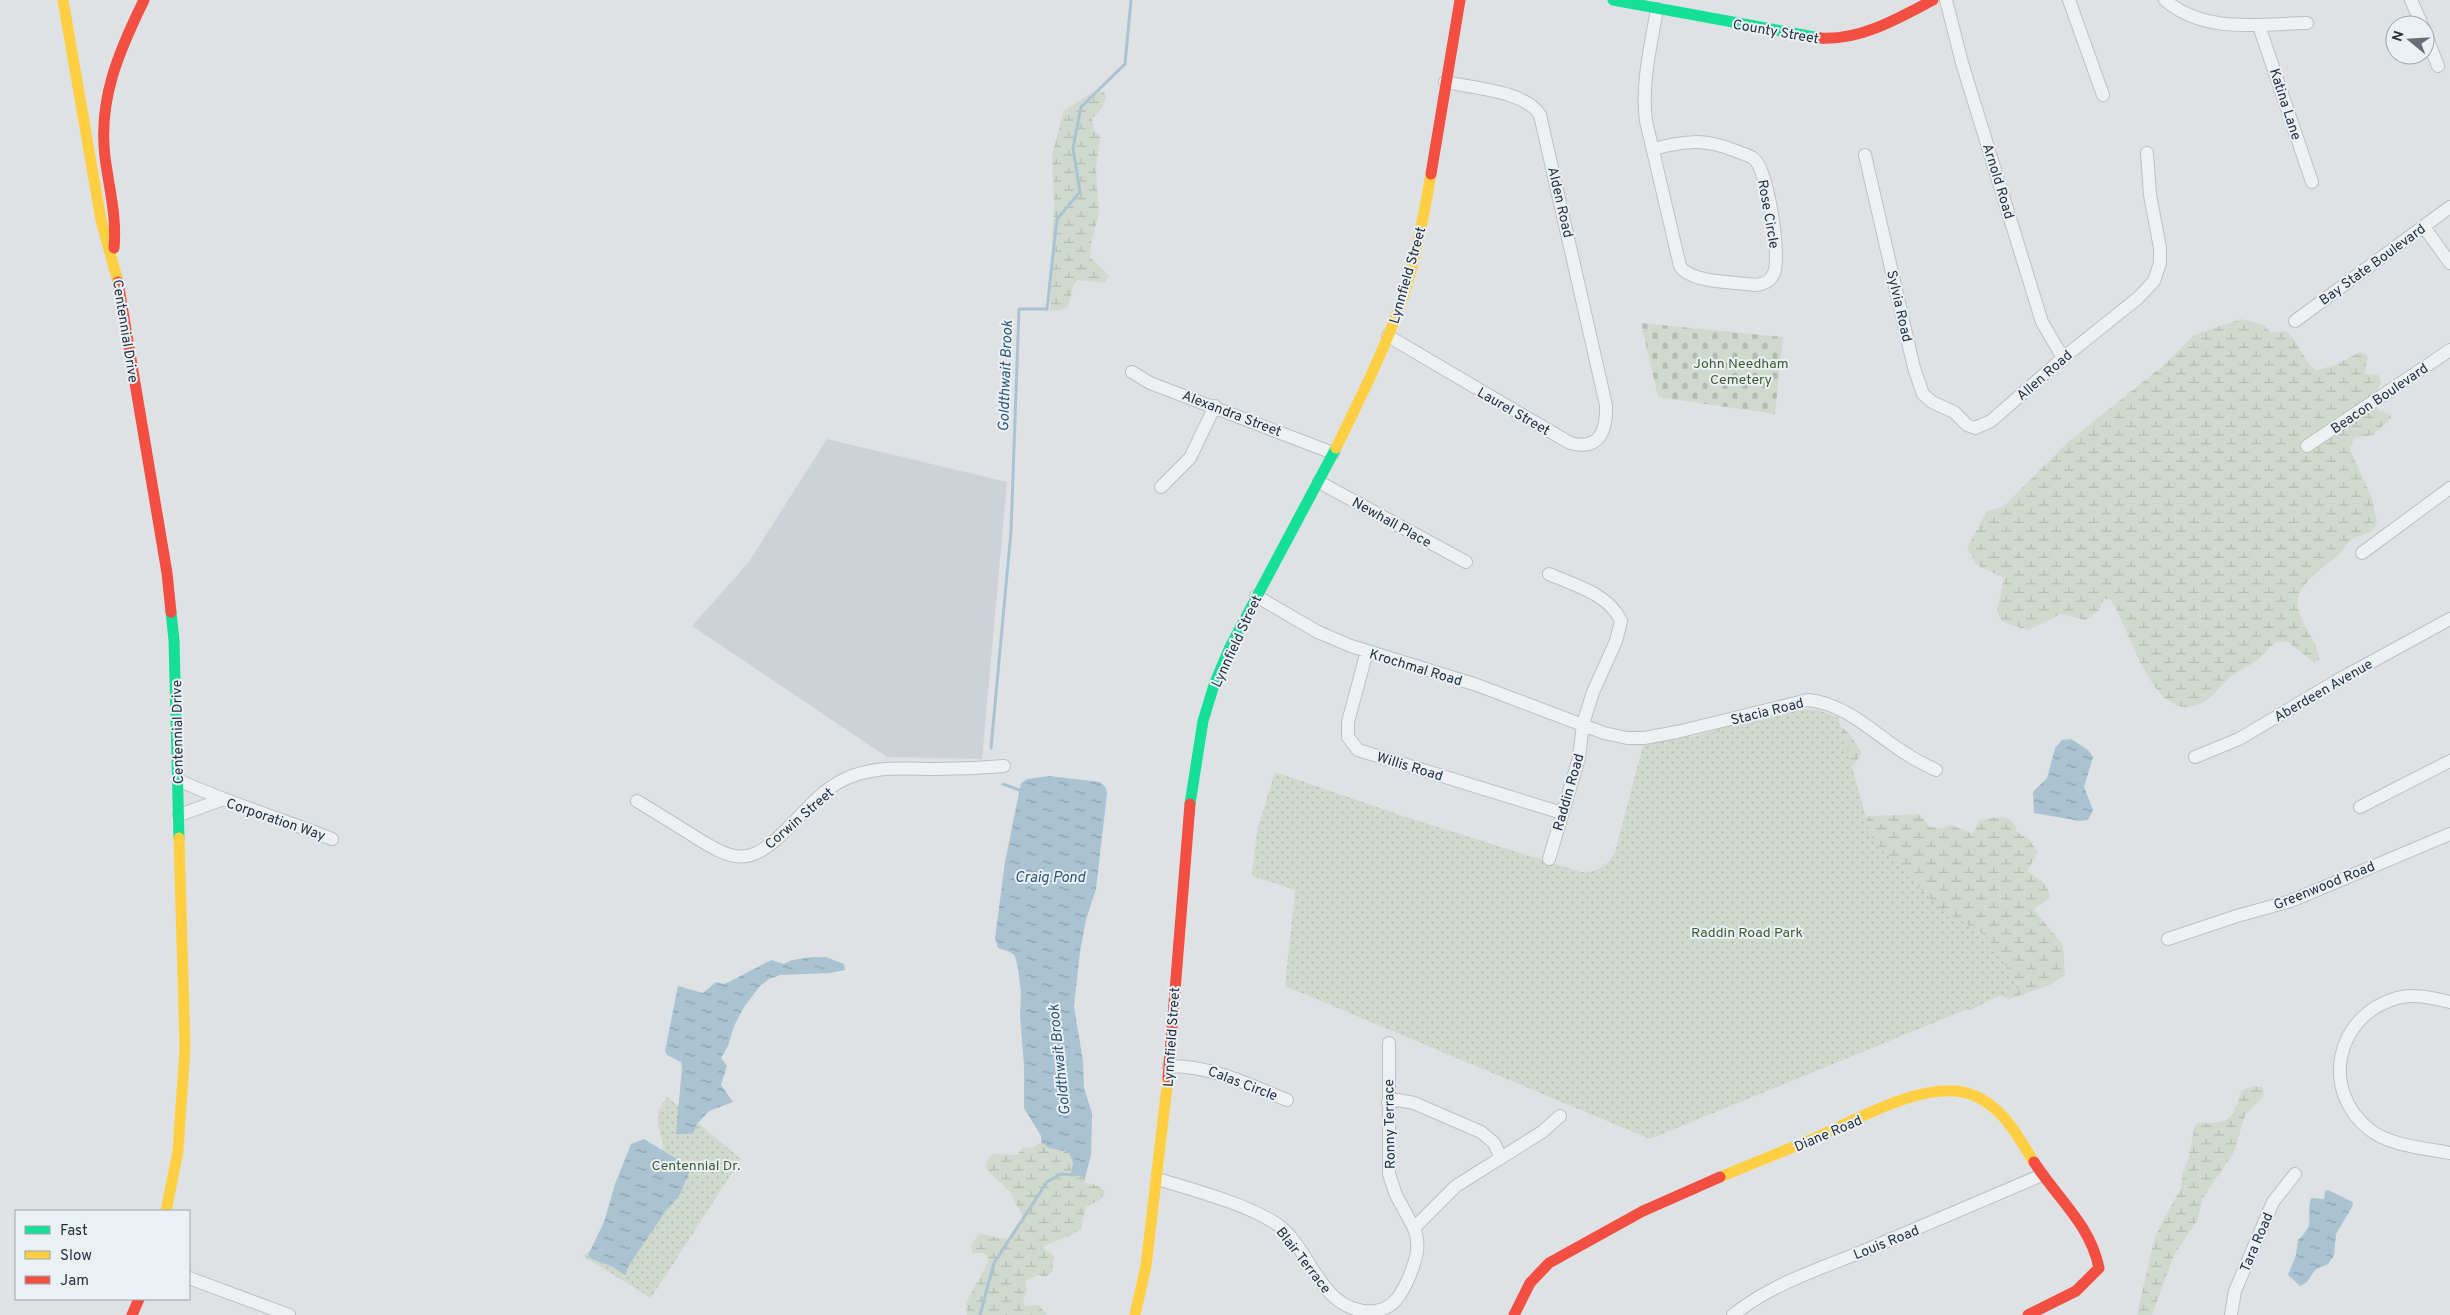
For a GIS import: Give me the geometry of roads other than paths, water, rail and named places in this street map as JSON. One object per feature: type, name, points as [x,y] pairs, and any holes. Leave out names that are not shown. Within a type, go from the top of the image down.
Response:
[{"type":"street","name":"Centennial Drive","points":[[63,0],[101,220],[113,256],[171,604],[176,680],[185,1052],[178,1151],[166,1210]]},
{"type":"street","name":"Centennial Drive","points":[[113,256],[116,232],[105,156],[102,112],[108,79],[144,0]]},
{"type":"street","name":"Lynnfield Street","points":[[1135,1315],[1146,1266],[1158,1179],[1191,790],[1203,721],[1214,685],[1230,647],[1319,482],[1388,336],[1403,297],[1419,240],[1460,0]]},
{"type":"street","name":"County Street","points":[[1613,0],[1806,37],[1827,39],[1856,35],[1883,25],[1933,0]]},
{"type":"street","name":"Arnold Road","points":[[1946,0],[1962,63],[2042,322],[2063,358]]},
{"type":"street","points":[[2069,0],[2103,95]]},
{"type":"street","points":[[2165,0],[2179,10],[2202,19],[2231,25],[2259,26],[2307,23]]},
{"type":"street","points":[[2411,0],[2418,15]]},
{"type":"street","name":"Rose Circle","points":[[1653,149],[1692,141],[1705,142],[1718,144],[1743,153],[1757,162],[1764,178],[1776,246],[1776,265],[1770,280],[1764,284],[1755,285],[1696,277],[1683,272],[1676,255],[1646,120],[1645,90],[1657,9]]},
{"type":"street","name":"Katina Lane","points":[[2259,26],[2312,182]]},
{"type":"street","points":[[2435,58],[2438,66]]},
{"type":"street","name":"Alden Road","points":[[1445,82],[1522,98],[1536,108],[1540,115],[1602,390]]},
{"type":"street","name":"Allen Road","points":[[1975,428],[1991,421],[2063,358],[2147,290],[2154,281],[2160,263],[2160,248],[2150,195],[2148,153]]},
{"type":"street","name":"Sylvia Road","points":[[1865,155],[1914,368],[1923,394],[1932,402],[1954,412],[1967,425],[1975,428]]},
{"type":"street","name":"Bay State Boulevard","points":[[2295,321],[2450,208]]},
{"type":"street","points":[[2424,227],[2450,263]]},
{"type":"street","name":"Laurel Street","points":[[1388,336],[1521,416],[1570,443],[1578,445],[1596,441],[1602,434],[1606,418],[1602,390]]},
{"type":"street","name":"Beacon Boulevard","points":[[2307,446],[2450,350]]},
{"type":"street","name":"Alexandra Street","points":[[1132,372],[1150,382],[1333,453]]},
{"type":"street","points":[[1162,488],[1190,458],[1215,406]]},
{"type":"street","name":"Newhall Place","points":[[1319,482],[1466,562]]},
{"type":"street","points":[[2362,553],[2450,488]]},
{"type":"street","name":"Raddin Road","points":[[1549,574],[1598,596],[1613,608],[1620,621],[1616,641],[1593,692],[1583,724],[1579,758],[1549,859]]},
{"type":"street","name":"Krochmal Road","points":[[1256,596],[1318,632],[1367,651],[1477,685],[1583,724]]},
{"type":"street","name":"Aberdeen Avenue","points":[[2195,757],[2239,739],[2450,619]]},
{"type":"street","name":"Willis Road","points":[[1367,651],[1348,722],[1348,737],[1358,750],[1562,813]]},
{"type":"street","name":"Stacia Road","points":[[1583,724],[1620,736],[1644,738],[1722,722],[1808,700],[1821,702],[1845,712],[1908,755],[1936,770]]},
{"type":"street","points":[[2360,807],[2450,760]]},
{"type":"street","name":"Corwin Street","points":[[636,801],[719,852],[737,857],[759,852],[771,845],[814,801],[843,780],[856,775],[890,768],[980,768],[1004,766]]},
{"type":"street","name":"Corporation Way","points":[[178,780],[221,800],[263,815],[284,819],[332,839]]},
{"type":"street","name":"Corporation Way","points":[[179,814],[221,800]]},
{"type":"street","name":"Greenwood Road","points":[[2168,939],[2237,916],[2291,901],[2450,834]]},
{"type":"street","points":[[2450,1002],[2420,996],[2399,997],[2379,1004],[2361,1017],[2348,1034],[2341,1054],[2340,1076],[2348,1103],[2355,1116],[2370,1130],[2390,1140],[2450,1154]]},
{"type":"street","name":"Ronny Terrace","points":[[1389,1043],[1388,1103],[1391,1185],[1414,1228]]},
{"type":"street","name":"Calas Circle","points":[[1169,1066],[1193,1066],[1210,1070],[1287,1100]]},
{"type":"street","name":"Diane Road","points":[[1514,1315],[1528,1286],[1539,1271],[1555,1259],[1617,1223],[1658,1203],[1926,1094],[1958,1091],[1982,1100],[1993,1107],[2010,1125],[2042,1175],[2084,1227],[2097,1255],[2099,1268],[2079,1291],[2028,1315]]},
{"type":"street","points":[[1388,1103],[1398,1100],[1414,1103],[1481,1132],[1494,1143],[1501,1158]]},
{"type":"street","points":[[1414,1228],[1456,1186],[1542,1132],[1560,1116]]},
{"type":"street","name":"Tara Road","points":[[2231,1315],[2235,1292],[2273,1202],[2294,1174]]},
{"type":"street","name":"Louis Road","points":[[1733,1315],[1788,1280],[1935,1222],[2042,1175]]},
{"type":"street","name":"Blair Terrace","points":[[1158,1179],[1213,1196],[1272,1221],[1288,1234],[1314,1274],[1332,1296],[1341,1304],[1360,1310],[1380,1311],[1396,1301],[1407,1282],[1419,1246],[1414,1228]]},
{"type":"street","points":[[190,1278],[289,1315]]},
{"type":"street","points":[[132,1315],[139,1300]]},
{"type":"water","points":[[2071,739],[2088,750],[2093,757],[2084,787],[2093,810],[2088,820],[2080,821],[2034,813],[2033,792],[2047,778],[2055,748],[2062,740]]},
{"type":"water","name":"Craig Pond","points":[[1049,776],[1100,782],[1106,788],[1107,794],[1096,889],[1086,920],[1080,952],[1074,1006],[1083,1061],[1084,1088],[1092,1113],[1091,1155],[1085,1178],[1071,1173],[1073,1163],[1069,1152],[1049,1148],[1041,1142],[1041,1136],[1024,1108],[1024,1066],[1020,1016],[1021,992],[1018,968],[1015,956],[998,948],[995,938],[1005,862],[1021,783],[1027,779]]},
{"type":"water","points":[[826,957],[844,964],[845,970],[830,973],[780,975],[769,979],[760,986],[744,1007],[721,1058],[727,1066],[721,1085],[733,1102],[709,1111],[697,1124],[693,1134],[676,1134],[682,1067],[681,1062],[667,1055],[665,1051],[678,986],[703,993],[716,982],[723,984],[729,982],[771,960],[784,964],[792,960]]},
{"type":"water","points":[[644,1139],[688,1166],[689,1173],[679,1196],[665,1212],[627,1268],[626,1275],[610,1265],[593,1260],[588,1255],[604,1222],[615,1184],[631,1144]]},
{"type":"water","points":[[2328,1190],[2353,1202],[2352,1207],[2336,1234],[2334,1255],[2331,1260],[2328,1264],[2315,1270],[2307,1282],[2300,1286],[2288,1275],[2296,1255],[2298,1240],[2304,1234],[2309,1224],[2311,1198],[2324,1199],[2325,1191]]},
{"type":"waterway","name":"Goldthwait Brook","points":[[991,748],[1011,531],[1019,309],[1047,309],[1057,219],[1080,192],[1073,148],[1081,107],[1125,64],[1131,0]]},
{"type":"waterway","name":"Goldthwait Brook","points":[[1003,784],[1022,791]]},
{"type":"waterway","name":"Goldthwait Brook","points":[[980,1315],[994,1263],[1047,1182],[1061,1174],[1075,1175],[1077,1172]]},
{"type":"park label","name":"John Needham Cemetery","points":[[1741,372]]},
{"type":"park label","name":"Raddin Road Park","points":[[1747,932]]},
{"type":"park label","name":"Centennial Dr.","points":[[696,1165]]}]
